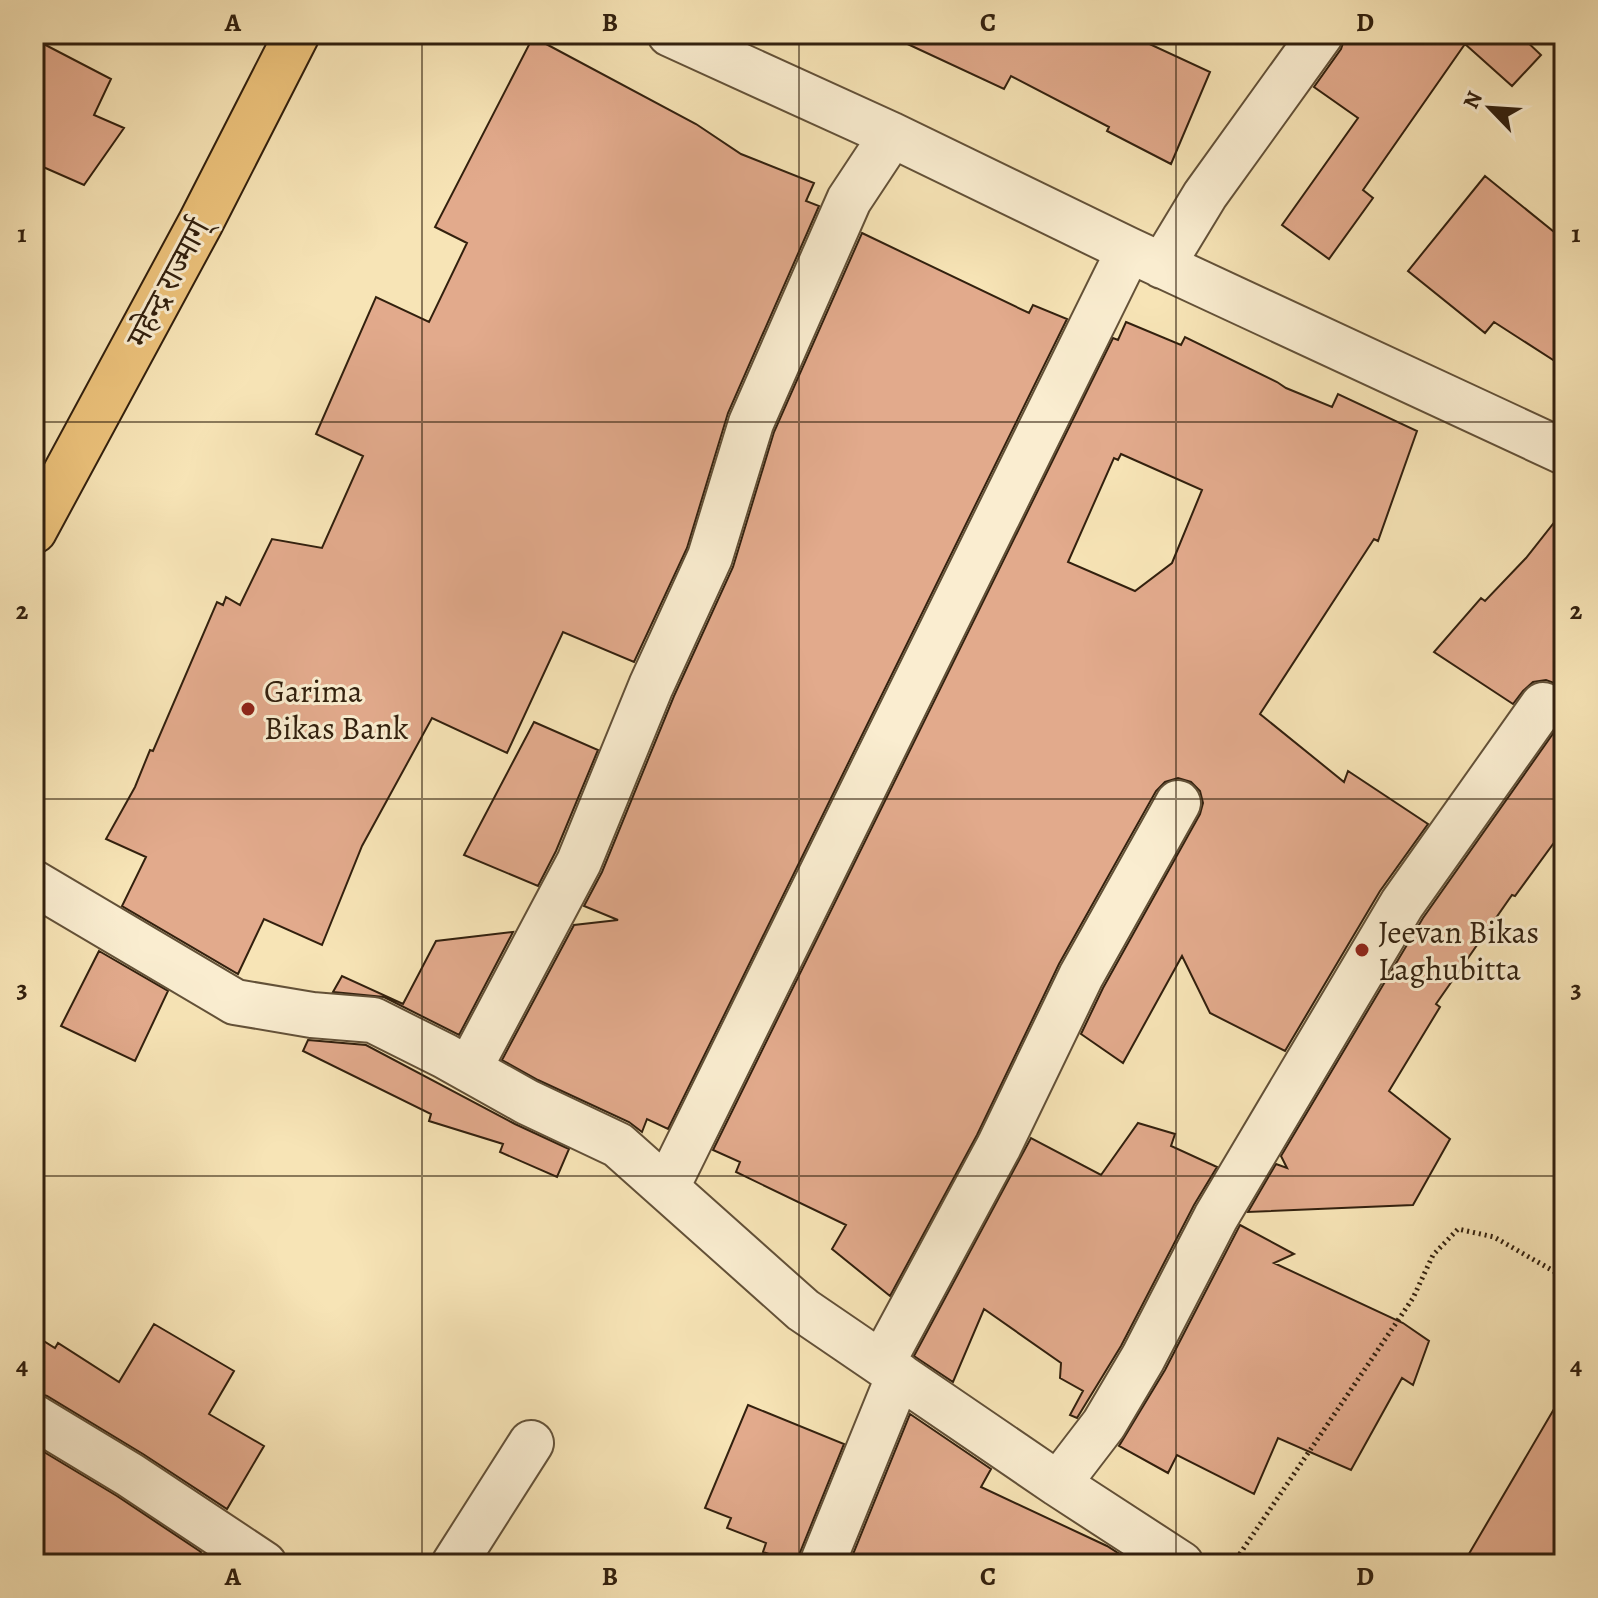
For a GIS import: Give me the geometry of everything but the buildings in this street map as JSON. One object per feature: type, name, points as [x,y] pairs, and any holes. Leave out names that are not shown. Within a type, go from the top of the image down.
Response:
[{"type":"highway","name":"महेन्द्र राज्मार्ग्","points":[[34,531],[201,222],[297,34]]},
{"type":"street","points":[[670,34],[892,135],[1146,258],[1564,452]]},
{"type":"street","points":[[667,1187],[1146,258],[1205,195],[1321,34]]},
{"type":"street","points":[[469,1069],[493,1018],[579,862],[651,686],[710,557],[751,423],[849,200],[892,135]]},
{"type":"street","points":[[1058,1484],[1104,1424],[1143,1358],[1216,1217],[1402,904],[1543,705]]},
{"type":"street","points":[[822,1564],[890,1369],[1081,976],[1178,803]]},
{"type":"street","points":[[34,883],[235,1002],[312,1015],[373,1020],[527,1102],[618,1145],[803,1310],[1181,1564]]},
{"type":"street","points":[[34,1417],[130,1475],[264,1564]]},
{"type":"street","points":[[454,1564],[531,1443]]},
{"type":"path","points":[[1233,1564],[1413,1298],[1433,1255],[1458,1229],[1494,1237],[1564,1277]]},
{"type":"place","name":"Garima Bikas Bank","points":[[248,709]]},
{"type":"place","name":"Jeevan Bikas Laghubitta","points":[[1362,950]]}]
